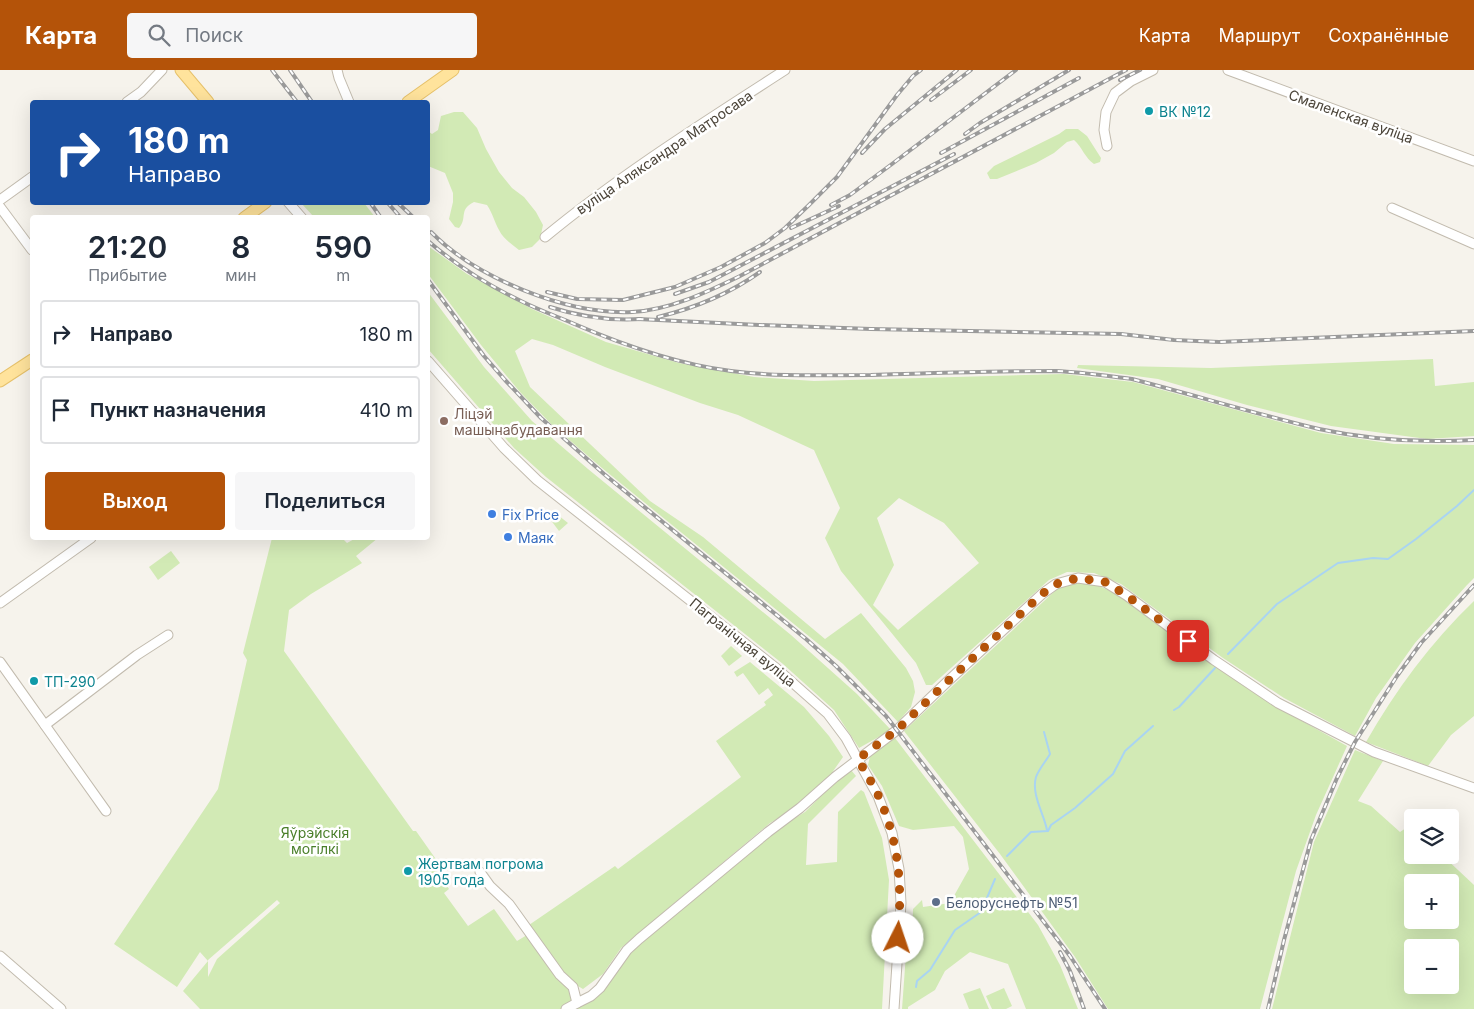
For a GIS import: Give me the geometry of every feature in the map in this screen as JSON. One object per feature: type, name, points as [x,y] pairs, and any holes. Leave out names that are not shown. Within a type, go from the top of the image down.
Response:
[{"type":"main road","points":[[182,70],[206,100]]},
{"type":"main road","points":[[411,100],[453,70]]},
{"type":"main road","points":[[248,215],[262,205]]},
{"type":"main road","points":[[0,381],[30,361]]},
{"type":"street","points":[[130,100],[141,92],[162,70]]},
{"type":"street","points":[[337,70],[349,100]]},
{"type":"street","name":"вуліца Аляксандра Матросава","points":[[545,237],[652,157],[785,70]]},
{"type":"street","points":[[1107,146],[1104,130],[1106,112],[1115,93],[1153,70]]},
{"type":"street","name":"Смаленская вуліца","points":[[1228,70],[1474,161]]},
{"type":"street","points":[[0,200],[30,178]]},
{"type":"street","points":[[291,205],[299,215]]},
{"type":"street","points":[[0,207],[30,247]]},
{"type":"street","points":[[1392,208],[1474,244]]},
{"type":"street","name":"Пагранічная вуліца","points":[[430,363],[504,448],[537,480],[756,652],[828,714],[846,738],[878,796],[892,833],[899,869],[901,903],[894,1009]]},
{"type":"street","points":[[0,603],[87,540]]},
{"type":"street","points":[[566,1009],[591,996],[600,988],[627,950],[639,939],[760,839],[807,803],[835,777],[897,730],[1042,594],[1056,584],[1078,578],[1105,582],[1126,595],[1214,660],[1278,703],[1374,752],[1474,788]]},
{"type":"street","points":[[45,725],[137,655],[168,635]]},
{"type":"street","points":[[0,662],[106,811]]},
{"type":"street","points":[[480,872],[490,886],[509,904],[560,974],[573,987],[576,1004]]},
{"type":"street","points":[[0,956],[61,1009]]},
{"type":"green space","points":[[454,112],[463,112],[477,128],[499,172],[536,212],[543,225],[540,239],[532,247],[519,250],[505,239],[487,205],[474,202],[469,205],[466,208],[462,224],[459,228],[455,227],[449,219],[453,193],[445,173],[430,167],[430,132],[432,134],[438,130],[441,116]]},
{"type":"green space","points":[[1066,129],[1078,129],[1087,136],[1101,158],[1100,162],[1094,164],[1091,162],[1074,140],[1067,142],[1054,153],[1036,163],[997,179],[990,179],[987,173],[994,166]]},
{"type":"green space","points":[[303,205],[366,205],[373,215],[312,215]]},
{"type":"green space","points":[[430,247],[467,274],[532,309],[606,342],[679,363],[754,377],[814,381],[1064,374],[1133,382],[1321,433],[1394,444],[1474,445],[1474,578],[1415,643],[1376,698],[1355,736],[1284,698],[1223,658],[1121,584],[1094,573],[1067,572],[1049,580],[932,685],[926,685],[916,663],[841,571],[825,538],[840,508],[814,450],[738,415],[700,403],[553,345],[532,339],[515,351],[530,387],[650,501],[703,537],[825,639],[861,613],[906,668],[913,681],[915,692],[911,707],[898,722],[843,664],[553,426],[520,392],[481,345],[430,277]],"holes":[[[899,498],[944,523],[979,563],[898,630],[873,605],[894,565],[877,518]]]},
{"type":"green space","points":[[430,295],[484,367],[532,421],[791,635],[857,694],[891,730],[859,748],[834,710],[783,664],[546,477],[514,448],[430,351]]},
{"type":"green space","points":[[1433,359],[1435,386],[1474,382],[1474,436],[1427,439],[1331,426],[1247,405],[1158,379],[1077,368],[1078,365],[1211,368]]},
{"type":"green space","points":[[554,512],[568,523],[559,531],[550,519],[552,518],[550,515]]},
{"type":"green space","name":"Яўрэйскія могілкі","points":[[271,540],[344,540],[347,543],[352,540],[376,540],[356,556],[362,563],[311,594],[289,610],[284,651],[413,831],[416,831],[440,865],[435,869],[449,889],[444,893],[468,926],[494,909],[517,941],[527,935],[583,1000],[605,982],[626,952],[772,832],[805,812],[838,779],[851,770],[856,776],[808,824],[806,865],[837,862],[838,812],[861,790],[864,792],[882,838],[889,880],[882,1009],[200,1009],[183,991],[208,961],[200,952],[177,987],[114,944],[218,789],[247,660],[243,653]],"holes":[[[277,900],[280,903],[217,959],[208,977],[208,960]]]},
{"type":"green space","points":[[171,551],[180,563],[158,580],[149,567]]},
{"type":"green space","points":[[1077,582],[1099,586],[1117,594],[1202,657],[1284,711],[1347,746],[1316,815],[1296,871],[1260,1009],[1108,1009],[1075,957],[1000,854],[904,731],[1057,589]]},
{"type":"green space","points":[[1474,601],[1474,716],[1451,735],[1428,766],[1366,742],[1389,704],[1415,668],[1443,633]]},
{"type":"green space","points":[[731,646],[742,656],[729,666],[721,656]]},
{"type":"green space","points":[[750,662],[804,707],[829,736],[843,757],[829,777],[798,807],[770,823],[621,948],[603,974],[583,989],[559,969],[529,925],[615,866],[618,869],[741,777],[716,741],[766,705],[764,702],[773,695],[768,688],[759,695],[743,673],[737,677],[734,672]]},
{"type":"green space","points":[[895,738],[1038,925],[1060,965],[1078,1009],[1026,1009],[1008,964],[970,952],[945,971],[935,990],[908,1007],[908,1009],[902,1009],[906,954],[912,941],[913,909],[922,900],[923,907],[950,903],[969,869],[963,837],[954,826],[913,830],[899,826],[882,786],[868,765],[870,756]]},
{"type":"green space","points":[[1355,750],[1383,761],[1358,801],[1371,806],[1400,832],[1404,829],[1404,864],[1452,864],[1474,885],[1474,1009],[1272,1009],[1314,842]]},
{"type":"green space","points":[[980,988],[989,1009],[969,1009],[963,994]]},
{"type":"green space","points":[[1004,988],[1012,1006],[1006,1009],[992,1009],[986,996]]},
{"type":"waterway","points":[[1228,654],[1277,604],[1338,563],[1373,558],[1388,559],[1416,539],[1474,490]]},
{"type":"waterway","points":[[1174,710],[1215,668]]},
{"type":"waterway","points":[[1007,856],[1031,832],[1048,831],[1051,825],[1075,808],[1113,774],[1125,751],[1153,726]]},
{"type":"waterway","points":[[1044,732],[1050,754],[1037,774],[1035,790],[1047,830]]},
{"type":"waterway","points":[[916,987],[917,981],[930,970],[955,930],[981,912],[995,879]]},
{"type":"railway","points":[[272,70],[295,100]]},
{"type":"railway","points":[[290,70],[311,100]]},
{"type":"railway","points":[[547,292],[577,299],[623,300],[675,287],[721,267],[765,243],[785,228],[837,177],[897,95],[913,76],[921,70]]},
{"type":"railway","points":[[862,153],[885,129],[957,70]]},
{"type":"railway","points":[[931,100],[971,70]]},
{"type":"railway","points":[[831,205],[850,195],[1016,70]]},
{"type":"railway","points":[[965,134],[980,123],[1069,70]]},
{"type":"railway","points":[[431,232],[450,249],[472,264],[497,278],[552,300],[607,311],[632,312],[660,308],[701,294],[740,276],[1126,70]]},
{"type":"railway","points":[[1120,80],[1140,70]]},
{"type":"railway","points":[[941,153],[1079,78]]},
{"type":"railway","points":[[675,294],[709,282],[954,154]]},
{"type":"railway","points":[[372,205],[379,215]]},
{"type":"railway","points":[[390,205],[398,215]]},
{"type":"railway","points":[[400,205],[411,215]]},
{"type":"railway","points":[[791,228],[839,206]]},
{"type":"railway","points":[[430,243],[473,274],[535,308],[630,346],[670,359],[710,368],[748,373],[801,375],[1075,372],[1132,379],[1338,433],[1396,440],[1474,440]]},
{"type":"railway","points":[[658,317],[711,299],[736,287],[760,272]]},
{"type":"railway","points":[[430,283],[484,356],[541,418],[604,474],[806,639],[886,716],[1070,956],[1105,1009]]},
{"type":"railway","points":[[550,307],[595,318],[641,319]]},
{"type":"railway","points":[[638,319],[871,329],[1121,334],[1174,340],[1219,342],[1474,331]]},
{"type":"railway","points":[[1268,1009],[1284,940],[1311,840],[1337,778],[1355,742],[1397,676],[1421,643],[1474,585]]},
{"type":"railway","points":[[1060,952],[1070,971],[1084,1009]]},
{"type":"place","name":"ВК №12","points":[[1149,111]]},
{"type":"place","name":"Ліцэй машынабудавання","points":[[444,421]]},
{"type":"place","name":"Fix Price","points":[[492,514]]},
{"type":"place","name":"Маяк","points":[[508,537]]},
{"type":"place","name":"ТП-290","points":[[34,681]]},
{"type":"place","name":"Жертвам погрома 1905 года","points":[[408,871]]},
{"type":"place","name":"Белоруснефть №51","points":[[936,902]]},
{"type":"route","points":[[898,938],[901,903],[899,869],[892,833],[878,796],[858,759],[897,730],[1042,594],[1056,584],[1078,578],[1105,582],[1126,595],[1188,641]]}]
